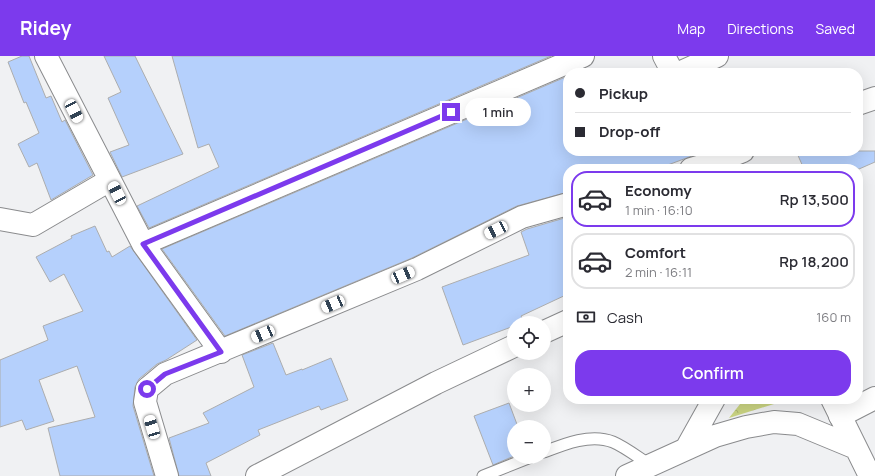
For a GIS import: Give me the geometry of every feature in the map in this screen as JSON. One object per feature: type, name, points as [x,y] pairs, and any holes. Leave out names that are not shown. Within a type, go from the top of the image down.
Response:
[{"type":"street","points":[[46,56],[143,244],[221,352]]},
{"type":"street","points":[[143,244],[582,56]]},
{"type":"street","points":[[664,56],[670,68]]},
{"type":"street","points":[[689,68],[717,56]]},
{"type":"street","points":[[863,102],[875,98]]},
{"type":"street","points":[[706,164],[729,156]]},
{"type":"street","points":[[0,219],[33,225],[110,180]]},
{"type":"street","points":[[167,476],[145,402],[147,389],[165,374],[221,352],[417,269],[522,217],[563,205]]},
{"type":"street","points":[[551,329],[563,323]]},
{"type":"street","points":[[257,476],[436,382],[507,349]]},
{"type":"street","points":[[863,401],[875,398]]},
{"type":"street","points":[[686,449],[711,404]]},
{"type":"street","points":[[849,404],[836,407],[870,476]]},
{"type":"street","points":[[627,476],[715,436],[746,427],[774,422],[798,424],[856,448]]},
{"type":"lane","points":[[551,449],[563,444],[592,438],[613,442],[650,465]]},
{"type":"lane","points":[[483,476],[513,464]]},
{"type":"green space","points":[[740,404],[774,404],[729,418]]},
{"type":"building","points":[[22,56],[29,56],[46,98],[51,96],[62,122],[65,120],[93,175],[51,200],[37,163],[29,167],[18,144],[39,133],[26,102],[24,103],[8,62]]},
{"type":"building","points":[[104,56],[135,56],[183,154],[122,177],[110,152],[129,145],[108,98],[121,92]]},
{"type":"building","points":[[172,56],[551,56],[149,228],[137,206],[219,167],[209,144],[198,148]]},
{"type":"building","points":[[563,78],[563,156],[692,156],[670,164],[563,164],[563,193],[517,206],[412,258],[225,336],[162,249]]},
{"type":"building","points":[[863,151],[875,151],[875,162],[863,167],[863,164],[802,164],[798,156],[863,156]]},
{"type":"building","points":[[563,218],[563,296],[521,316],[507,316],[507,329],[463,345],[442,287],[529,255],[521,232]]},
{"type":"building","points":[[95,226],[107,252],[109,251],[112,257],[130,246],[197,340],[166,360],[157,364],[139,379],[135,387],[133,406],[154,476],[60,476],[48,428],[95,417],[77,366],[39,380],[54,421],[26,430],[22,420],[0,427],[0,360],[48,340],[43,326],[83,311],[64,274],[50,282],[36,257],[72,238],[71,236]]},
{"type":"building","points":[[273,343],[286,375],[331,358],[348,400],[321,410],[319,406],[258,430],[260,435],[206,463],[211,476],[179,476],[169,438],[209,423],[203,413],[254,387],[242,355]]},
{"type":"building","points":[[507,404],[507,412],[512,412],[515,420],[507,420],[507,459],[493,465],[474,416]]},
{"type":"route","points":[[147,389],[165,374],[221,352],[143,244],[451,112]]}]
